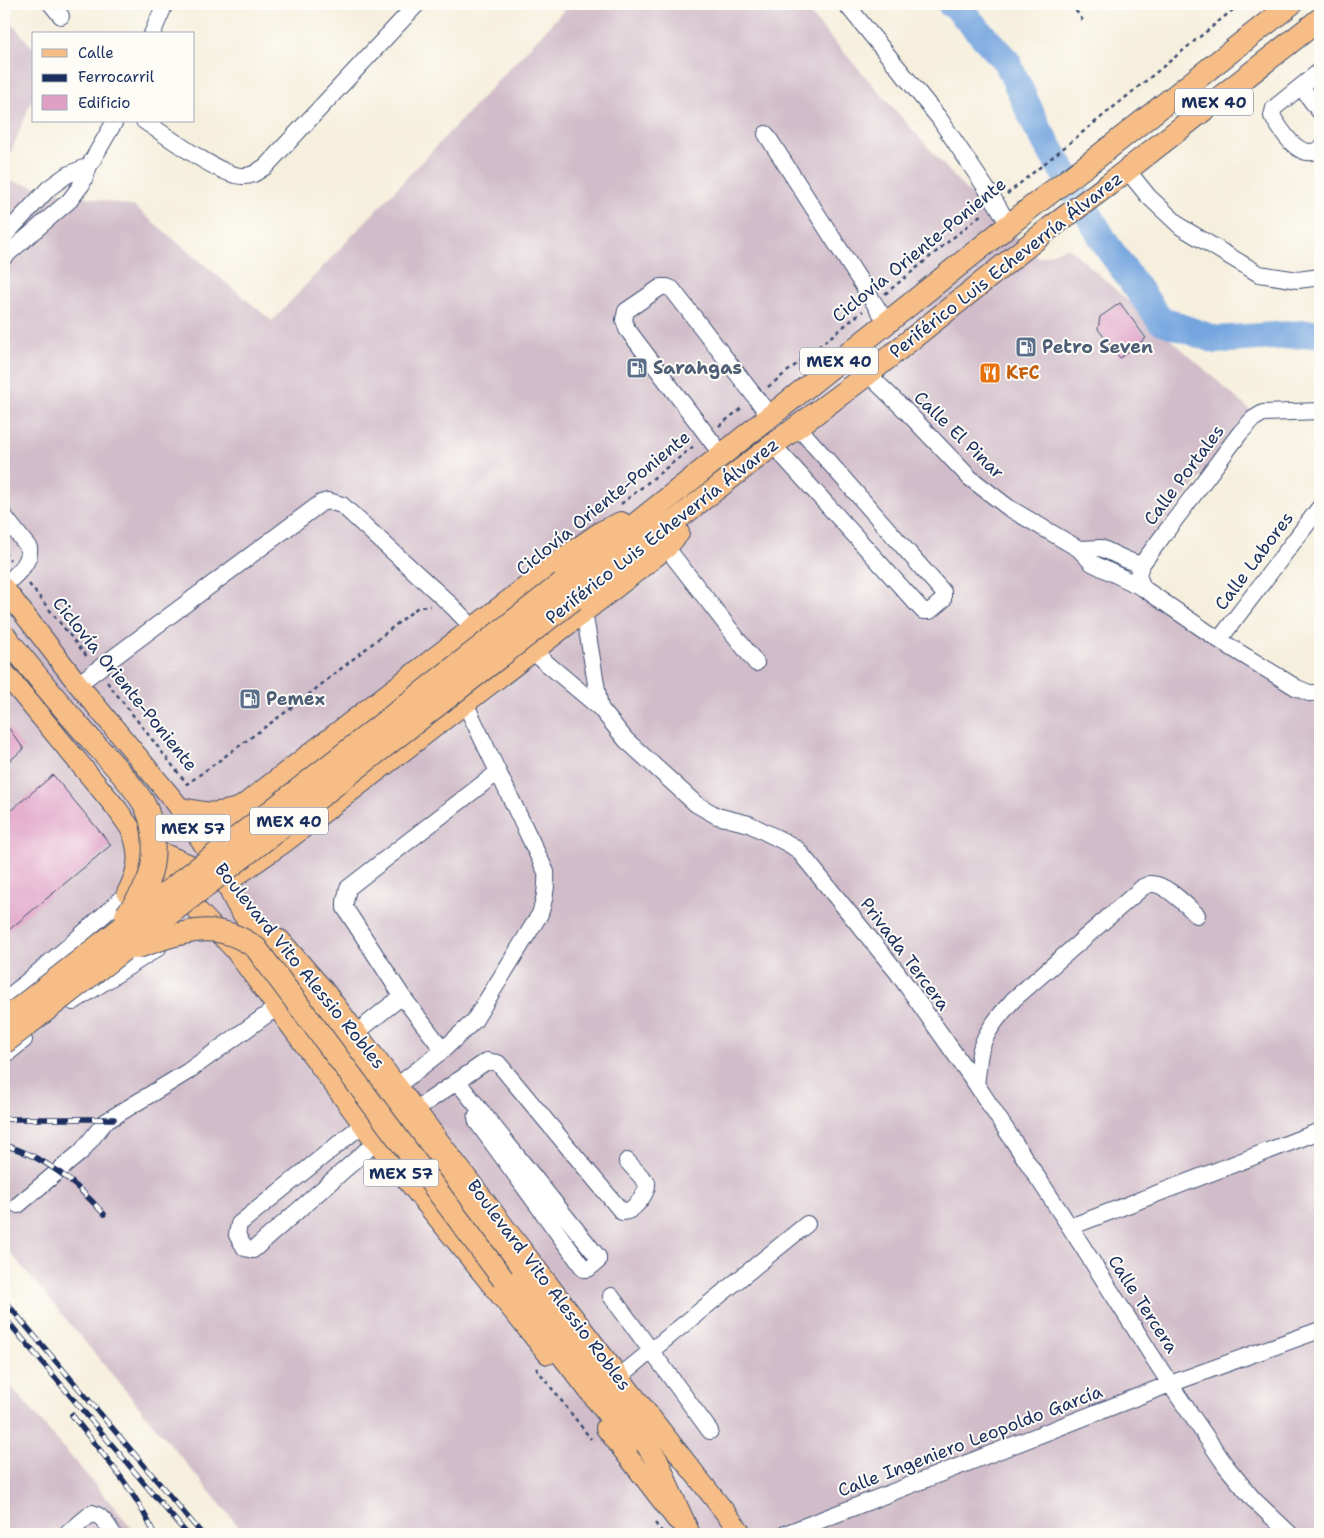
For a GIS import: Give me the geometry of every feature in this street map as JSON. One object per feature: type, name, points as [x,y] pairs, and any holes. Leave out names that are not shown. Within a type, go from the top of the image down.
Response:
[{"type":"highway","name":"Periférico Luis Echeverría Álvarez","points":[[573,598],[644,518],[1009,224],[1095,159],[1291,4]]},
{"type":"highway","name":"Periférico Luis Echeverría Álvarez","points":[[4,1020],[109,948],[868,374],[1050,228],[1320,19]]},
{"type":"highway","points":[[227,881],[282,843],[532,651],[573,598],[666,547],[683,526],[698,502]]},
{"type":"highway","points":[[181,809],[207,814],[223,814],[241,808],[570,554],[602,532],[620,524],[644,518]]},
{"type":"highway","points":[[4,635],[68,715],[129,784],[144,804],[150,821],[154,860],[147,882],[109,948]]},
{"type":"highway","points":[[241,808],[242,820],[248,831],[258,839],[270,844],[282,843]]},
{"type":"highway","points":[[241,808],[227,842],[224,861],[227,881],[236,900],[246,916],[290,968],[621,1403],[659,1464],[668,1490],[689,1534]]},
{"type":"highway","points":[[137,838],[227,881]]},
{"type":"highway","points":[[109,948],[200,929],[216,930],[239,937],[256,948],[503,1279],[668,1490]]},
{"type":"highway","name":"Periférico Luis Echeverría Álvarez","points":[[4,1043],[109,948]]},
{"type":"main road","name":"Boulevard Vito Alessio Robles","points":[[4,587],[78,684],[181,809],[227,881],[322,988],[619,1377],[742,1534]]},
{"type":"main road","points":[[4,672],[117,809],[127,808],[143,798],[149,792],[154,777]]},
{"type":"main road","name":"MEX 57","points":[[117,809],[159,870],[235,950],[376,1142],[533,1336],[689,1534]]},
{"type":"main road","points":[[127,893],[134,880],[138,863],[137,838]]},
{"type":"main road","points":[[159,870],[177,871],[227,881]]},
{"type":"street","points":[[153,32],[165,4]]},
{"type":"street","points":[[146,122],[224,173],[241,177],[254,175],[266,166],[417,4]]},
{"type":"street","points":[[846,4],[939,118],[1009,224]]},
{"type":"street","points":[[1320,71],[1274,108],[1272,116],[1293,145],[1313,153],[1320,149]]},
{"type":"street","points":[[1301,87],[1320,112]]},
{"type":"street","points":[[4,257],[70,200],[82,184],[89,166],[114,122]]},
{"type":"street","points":[[766,134],[886,323]]},
{"type":"street","points":[[4,236],[49,188],[67,175],[89,166]]},
{"type":"street","points":[[1127,170],[1148,196],[1181,227],[1258,274],[1298,280],[1320,278]]},
{"type":"street","points":[[722,455],[627,329],[624,320],[626,311],[661,287],[672,289],[770,416]]},
{"type":"street","name":"Calle El Pinar","points":[[868,374],[906,410],[970,478],[1009,508],[1079,549],[1092,563],[1143,588],[1219,640],[1297,688],[1309,693],[1320,693]]},
{"type":"street","name":"Calle Portales","points":[[1141,565],[1240,433],[1253,419],[1263,413],[1320,411]]},
{"type":"street","points":[[773,445],[923,611],[930,611],[943,600],[943,592],[798,426]]},
{"type":"street","points":[[78,684],[322,503],[328,501],[342,505],[452,606],[474,629]]},
{"type":"street","name":"Calle Labores","points":[[1219,640],[1320,507]]},
{"type":"street","points":[[4,516],[29,548],[29,557],[4,587]]},
{"type":"street","points":[[666,547],[756,663]]},
{"type":"street","name":"Calle El Pinar","points":[[1079,549],[1101,548],[1141,565]]},
{"type":"street","points":[[1141,565],[1138,576],[1143,588]]},
{"type":"street","points":[[573,598],[600,708]]},
{"type":"street","points":[[532,651],[600,708]]},
{"type":"street","points":[[397,1086],[443,1050],[465,1030],[483,1008],[540,914],[545,900],[546,872],[465,703]]},
{"type":"street","name":"Privada Tercera","points":[[600,708],[626,740],[696,804],[717,816],[749,824],[798,850],[897,972],[976,1084]]},
{"type":"street","points":[[443,1050],[402,996],[344,902],[348,888],[498,772]]},
{"type":"street","points":[[4,1001],[127,893],[146,877],[159,870]]},
{"type":"street","points":[[976,1084],[980,1051],[997,1019],[1014,999],[1143,887],[1151,884],[1158,885],[1171,893],[1197,915]]},
{"type":"street","points":[[127,893],[150,894],[160,900],[168,909],[172,920],[174,931],[170,941]]},
{"type":"street","points":[[4,1056],[78,998],[170,941],[197,936],[220,942],[235,950]]},
{"type":"street","points":[[356,1033],[402,996]]},
{"type":"street","points":[[18,1205],[81,1152],[105,1122],[187,1072],[276,1008]]},
{"type":"street","points":[[415,1110],[488,1061],[498,1064],[622,1212],[629,1211],[646,1193],[647,1186],[647,1183],[627,1160]]},
{"type":"street","points":[[457,1081],[598,1257],[598,1261],[588,1269],[584,1269],[477,1122],[476,1117],[480,1110]]},
{"type":"street","name":"Calle Tercera","points":[[976,1084],[1170,1384],[1226,1466],[1252,1499],[1290,1534]]},
{"type":"street","points":[[363,1124],[239,1224],[237,1235],[245,1248],[254,1250],[376,1142]]},
{"type":"street","points":[[1070,1227],[1320,1131]]},
{"type":"street","points":[[619,1377],[807,1224]]},
{"type":"street","points":[[611,1296],[710,1431]]},
{"type":"street","name":"Calle Ingeniero Leopoldo García","points":[[785,1534],[1170,1384],[1320,1330]]},
{"type":"street","points":[[68,1534],[92,1513],[101,1517],[113,1534]]},
{"type":"path","points":[[1071,4],[1084,22]]},
{"type":"path","name":"Ciclovía Oriente-Poniente","points":[[617,508],[874,303],[1240,4]]},
{"type":"path","name":"Ciclovía Oriente-Poniente","points":[[4,552],[187,784],[298,703],[418,607],[452,606]]},
{"type":"shaded area","points":[[570,4],[801,4],[966,190],[1039,258],[1068,247],[1252,412],[1126,572],[1320,707],[1320,1534],[245,1534],[4,1245],[4,180],[135,207],[272,321]]},
{"type":"shaded area","points":[[4,15],[32,47],[32,99],[4,170]]},
{"type":"shaded area","points":[[4,1378],[137,1534],[4,1534]]},
{"type":"building","points":[[1120,303],[1146,338],[1120,358],[1098,329],[1100,317]]},
{"type":"building","points":[[4,722],[24,749],[4,765]]},
{"type":"building","points":[[53,775],[111,845],[4,934],[4,816]]},
{"type":"waterway","points":[[951,4],[955,5],[1007,62],[1037,127],[1107,246],[1160,320],[1216,340],[1320,333]]},
{"type":"railway","points":[[4,1119],[114,1119]]},
{"type":"railway","points":[[4,1145],[33,1156],[59,1172],[82,1191],[104,1214]]},
{"type":"railway","points":[[4,1300],[202,1534]]},
{"type":"railway","points":[[4,1317],[187,1534]]},
{"type":"railway","points":[[72,1415],[128,1487],[154,1534]]},
{"type":"place","name":"Petro Seven","points":[[1026,347]]},
{"type":"place","name":"Sarahgas","points":[[637,368]]},
{"type":"place","name":"KFC","points":[[990,373]]},
{"type":"place","name":"Pemex","points":[[250,699]]}]
